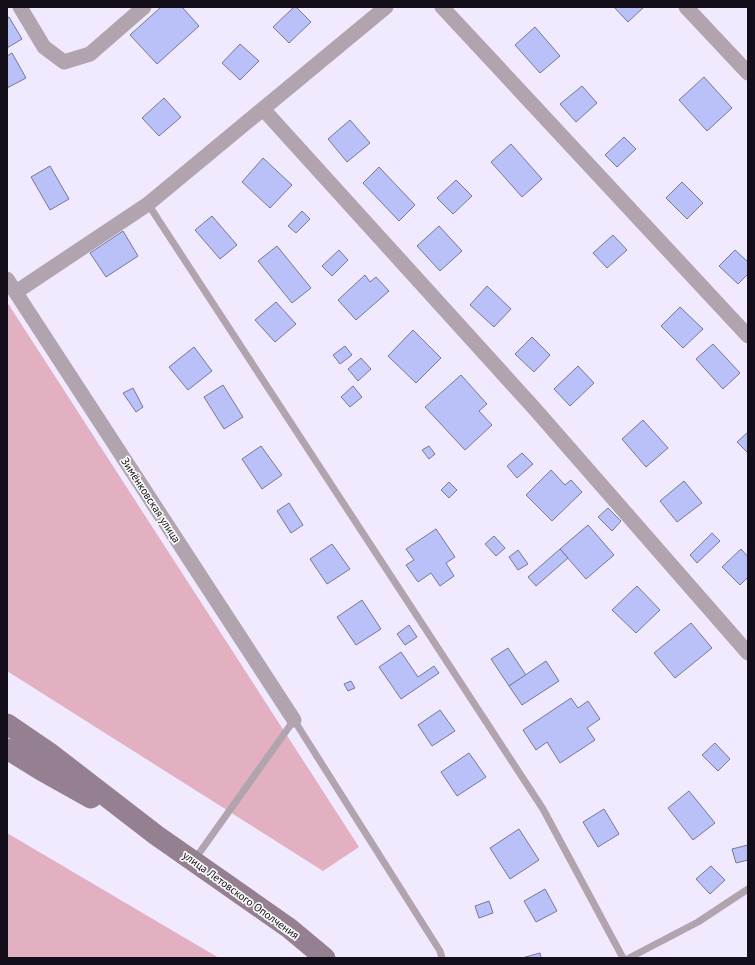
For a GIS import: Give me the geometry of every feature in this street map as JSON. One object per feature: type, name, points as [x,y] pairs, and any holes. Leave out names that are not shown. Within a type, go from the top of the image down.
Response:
[{"type":"main road","name":"улица Летовского Ополчения","points":[[7,724],[51,754],[156,834],[289,928],[325,958]]},
{"type":"main road","name":"улица Летовского Ополчения","points":[[7,749],[41,770],[156,834]]},
{"type":"street","points":[[20,7],[44,47],[64,62],[90,54],[144,7]]},
{"type":"street","points":[[16,292],[148,204],[386,7]]},
{"type":"street","points":[[442,7],[748,336]]},
{"type":"street","points":[[686,7],[748,73]]},
{"type":"street","points":[[263,109],[534,408],[748,653]]},
{"type":"street","name":"Зимёнковская улица","points":[[7,279],[294,720]]},
{"type":"lane","points":[[148,204],[543,809],[623,958]]},
{"type":"lane","points":[[194,861],[294,720],[440,951],[442,958]]},
{"type":"lane","points":[[629,958],[698,922],[748,889]]},
{"type":"shaded area","points":[[7,302],[359,847],[323,871],[7,671]]},
{"type":"shaded area","points":[[7,833],[219,958],[7,958]]},
{"type":"building","points":[[161,7],[182,7],[199,26],[157,64],[130,35]]},
{"type":"building","points":[[294,7],[296,7],[311,22],[289,43],[273,27]]},
{"type":"building","points":[[614,7],[644,7],[628,22]]},
{"type":"building","points":[[9,17],[22,39],[7,48],[7,18]]},
{"type":"building","points":[[535,27],[560,56],[540,73],[515,45]]},
{"type":"building","points":[[240,44],[259,61],[240,80],[222,63]]},
{"type":"building","points":[[12,53],[26,78],[7,88],[7,56]]},
{"type":"building","points":[[704,77],[732,108],[707,131],[679,100]]},
{"type":"building","points":[[582,86],[597,103],[576,122],[560,104]]},
{"type":"building","points":[[164,98],[181,117],[159,136],[142,118]]},
{"type":"building","points":[[350,120],[370,143],[347,162],[328,139]]},
{"type":"building","points":[[624,137],[636,149],[617,167],[605,155]]},
{"type":"building","points":[[511,144],[542,179],[522,197],[491,162]]},
{"type":"building","points":[[263,158],[292,185],[270,208],[242,182]]},
{"type":"building","points":[[50,166],[69,199],[50,210],[31,177]]},
{"type":"building","points":[[379,167],[415,205],[399,221],[363,183]]},
{"type":"building","points":[[456,180],[472,196],[453,214],[437,198]]},
{"type":"building","points":[[682,182],[703,203],[687,219],[666,198]]},
{"type":"building","points":[[302,211],[310,219],[296,233],[288,226]]},
{"type":"building","points":[[212,216],[237,245],[220,259],[195,230]]},
{"type":"building","points":[[439,226],[462,251],[440,271],[417,246]]},
{"type":"building","points":[[123,231],[138,256],[106,277],[90,253]]},
{"type":"building","points":[[613,235],[627,250],[607,268],[593,253]]},
{"type":"building","points":[[277,246],[311,288],[292,303],[258,261]]},
{"type":"building","points":[[339,250],[348,260],[332,276],[322,266]]},
{"type":"building","points":[[735,250],[748,262],[748,274],[738,284],[719,266]]},
{"type":"building","points":[[365,275],[370,282],[376,277],[389,291],[356,320],[338,300]]},
{"type":"building","points":[[487,286],[511,309],[494,327],[470,305]]},
{"type":"building","points":[[276,302],[296,324],[275,342],[255,320]]},
{"type":"building","points":[[680,307],[703,329],[683,348],[661,326]]},
{"type":"building","points":[[413,330],[441,358],[416,383],[388,356]]},
{"type":"building","points":[[532,337],[550,355],[534,372],[515,354]]},
{"type":"building","points":[[713,344],[740,373],[723,389],[696,359]]},
{"type":"building","points":[[345,346],[352,355],[340,364],[333,355]]},
{"type":"building","points":[[194,347],[212,371],[188,390],[169,367]]},
{"type":"building","points":[[361,358],[371,369],[358,381],[348,369]]},
{"type":"building","points":[[578,366],[594,383],[570,406],[554,389]]},
{"type":"building","points":[[461,375],[487,404],[479,411],[492,425],[465,450],[425,407]]},
{"type":"building","points":[[223,385],[243,417],[224,429],[204,397]]},
{"type":"building","points":[[353,386],[362,397],[350,407],[341,397]]},
{"type":"building","points":[[133,388],[143,407],[136,412],[123,393]]},
{"type":"building","points":[[643,420],[668,448],[646,467],[622,439]]},
{"type":"building","points":[[748,432],[748,453],[737,442]]},
{"type":"building","points":[[261,446],[282,475],[262,489],[242,459]]},
{"type":"building","points":[[429,446],[435,454],[429,459],[422,450]]},
{"type":"building","points":[[522,453],[533,464],[517,478],[507,466]]},
{"type":"building","points":[[551,470],[565,485],[571,480],[582,492],[552,521],[526,495]]},
{"type":"building","points":[[684,481],[702,503],[677,522],[660,501]]},
{"type":"building","points":[[449,482],[457,490],[449,498],[441,490]]},
{"type":"building","points":[[289,503],[303,525],[291,533],[277,511]]},
{"type":"building","points":[[608,508],[621,521],[612,531],[598,517]]},
{"type":"building","points":[[588,525],[614,555],[586,579],[560,549]]},
{"type":"building","points":[[436,529],[455,557],[446,563],[454,576],[440,586],[431,573],[418,582],[406,565],[414,560],[406,549]]},
{"type":"building","points":[[712,533],[720,541],[697,563],[690,555]]},
{"type":"building","points":[[494,536],[505,548],[496,556],[485,544]]},
{"type":"building","points":[[332,544],[350,569],[327,584],[310,559]]},
{"type":"building","points":[[560,549],[568,558],[536,586],[528,577]]},
{"type":"building","points":[[741,549],[748,557],[748,577],[740,585],[722,567]]},
{"type":"building","points":[[518,550],[528,564],[518,570],[509,557]]},
{"type":"building","points":[[637,586],[660,610],[636,633],[612,610]]},
{"type":"building","points":[[362,600],[381,629],[356,645],[337,617]]},
{"type":"building","points":[[691,623],[712,648],[675,678],[654,653]]},
{"type":"building","points":[[409,625],[417,637],[405,645],[397,634]]},
{"type":"building","points":[[508,648],[526,675],[509,686],[491,659]]},
{"type":"building","points":[[401,652],[418,677],[434,666],[439,673],[401,699],[379,667]]},
{"type":"building","points":[[546,661],[559,681],[522,705],[509,686]]},
{"type":"building","points":[[351,681],[355,688],[348,691],[344,684]]},
{"type":"building","points":[[571,698],[578,708],[588,701],[600,719],[587,728],[595,740],[560,763],[547,742],[536,750],[523,730]]},
{"type":"building","points":[[440,710],[455,731],[432,746],[418,725]]},
{"type":"building","points":[[715,743],[730,759],[718,771],[702,755]]},
{"type":"building","points":[[469,753],[486,777],[457,796],[441,772]]},
{"type":"building","points":[[689,791],[715,823],[693,840],[668,808]]},
{"type":"building","points":[[604,809],[619,834],[598,847],[583,822]]},
{"type":"building","points":[[519,829],[539,860],[510,879],[490,848]]},
{"type":"building","points":[[748,845],[748,860],[736,863],[732,849]]},
{"type":"building","points":[[711,866],[725,880],[710,894],[696,879]]},
{"type":"building","points":[[545,889],[557,911],[536,922],[524,901]]},
{"type":"building","points":[[489,901],[493,913],[479,918],[475,906]]},
{"type":"building","points":[[540,953],[541,958],[522,958]]}]
